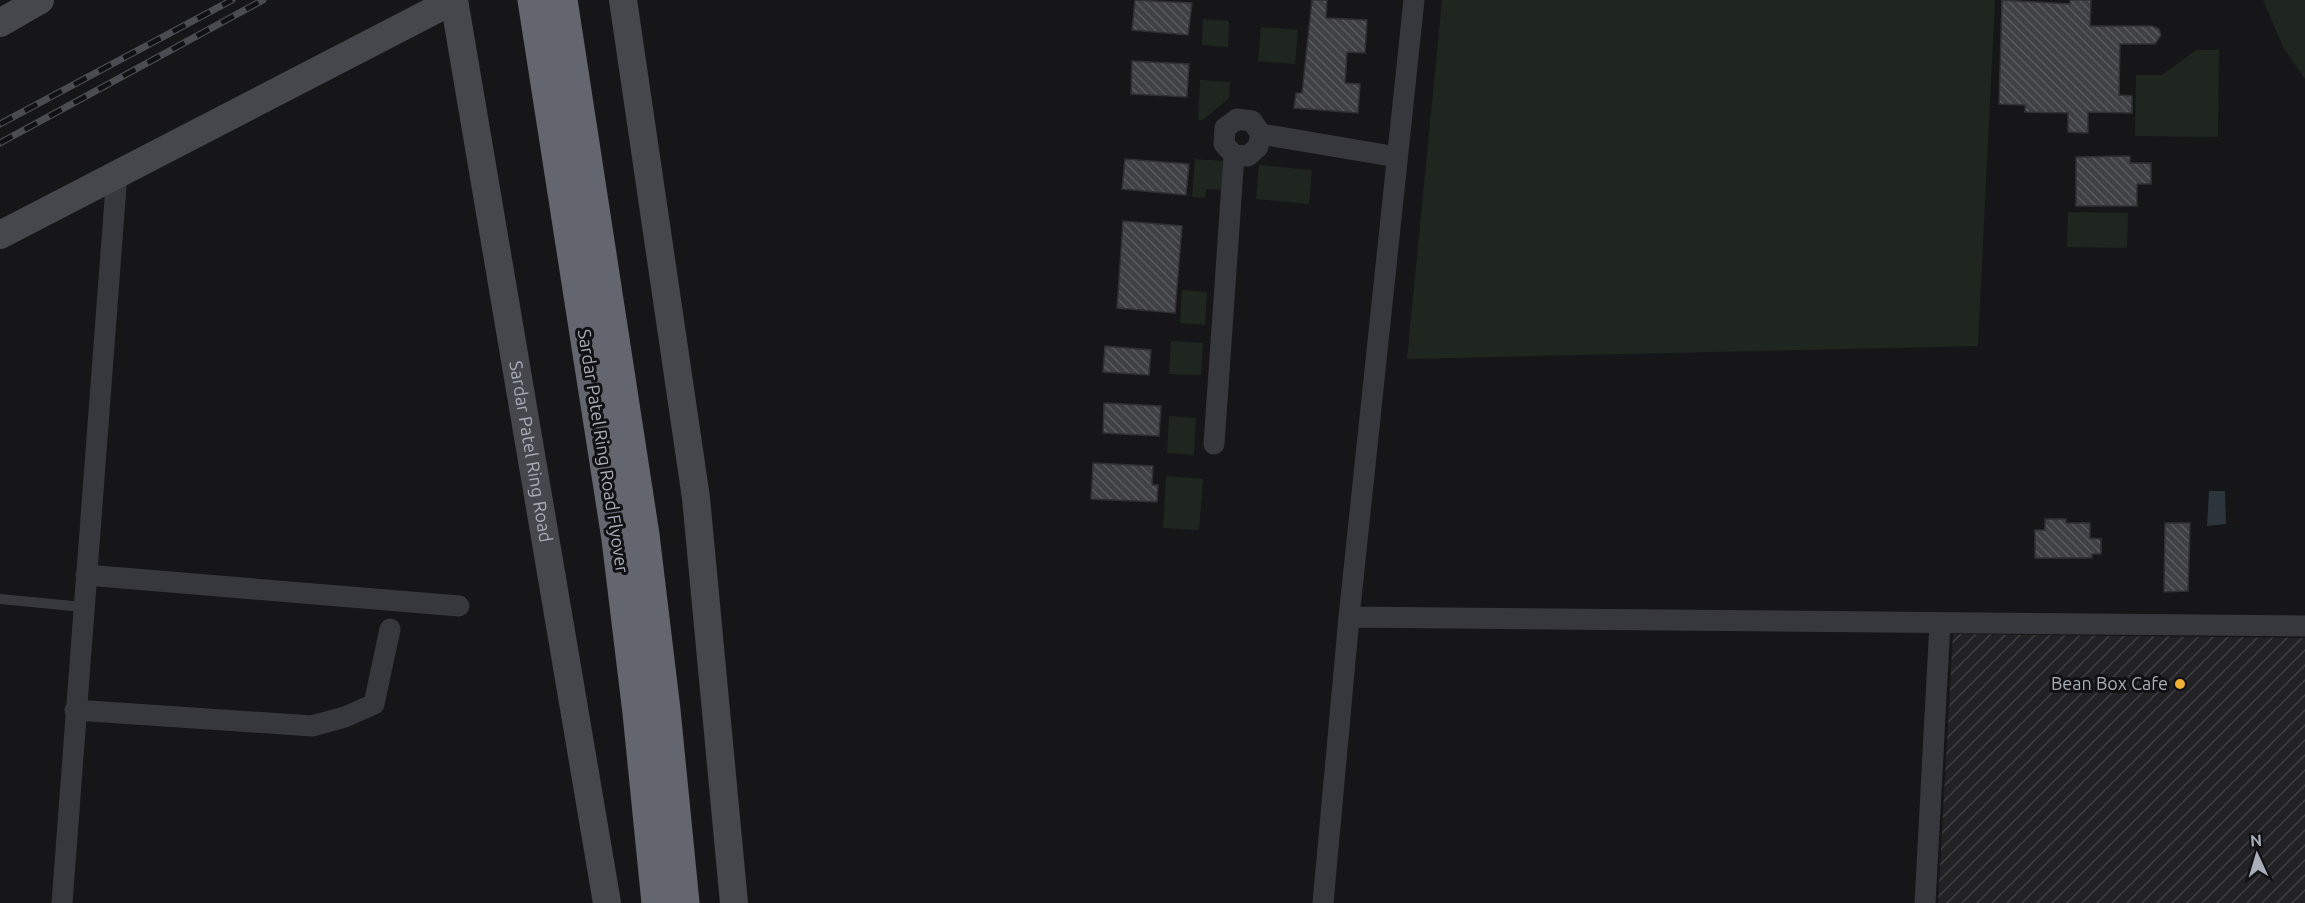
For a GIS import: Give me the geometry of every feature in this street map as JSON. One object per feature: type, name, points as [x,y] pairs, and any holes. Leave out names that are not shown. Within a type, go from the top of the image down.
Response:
[{"type":"highway","name":"Sardar Patel Ring Road Flyover","points":[[534,0],[618,539],[639,713],[658,903]]},
{"type":"highway","name":"Sardar Patel Ring Road Flyover","points":[[561,0],[643,535],[664,710],[683,903]]},
{"type":"street","points":[[0,23],[40,0]]},
{"type":"street","points":[[0,235],[454,0]]},
{"type":"street","name":"Sardar Patel Ring Road","points":[[454,0],[607,903]]},
{"type":"street","points":[[623,0],[696,498],[734,903]]},
{"type":"street","points":[[1323,903],[1348,617],[1414,0]]},
{"type":"street","points":[[1261,134],[1258,147],[1248,156],[1234,155],[1224,144],[1225,128],[1237,119],[1252,121],[1261,134],[1397,157]]},
{"type":"street","points":[[1214,444],[1234,155]]},
{"type":"street","points":[[62,903],[117,173]]},
{"type":"street","points":[[86,575],[459,606]]},
{"type":"street","points":[[1348,617],[2305,626]]},
{"type":"street","points":[[1926,903],[1940,623]]},
{"type":"street","points":[[75,710],[284,726],[323,723],[345,717],[374,704],[390,629]]},
{"type":"lane","points":[[0,599],[83,606]]},
{"type":"shaded area","points":[[1442,0],[1995,0],[1978,346],[1407,359]]},
{"type":"shaded area","points":[[2263,0],[2305,0],[2305,79],[2283,47]]},
{"type":"shaded area","points":[[1203,19],[1229,21],[1228,47],[1202,45]]},
{"type":"shaded area","points":[[1261,27],[1298,30],[1295,64],[1258,61]]},
{"type":"shaded area","points":[[2196,50],[2219,50],[2218,137],[2135,136],[2136,75],[2162,75]]},
{"type":"shaded area","points":[[1200,80],[1230,82],[1229,98],[1203,120],[1198,120]]},
{"type":"shaded area","points":[[1195,159],[1223,161],[1221,190],[1206,189],[1205,198],[1192,197]]},
{"type":"shaded area","points":[[1259,165],[1312,170],[1309,204],[1256,199]]},
{"type":"shaded area","points":[[2068,212],[2128,213],[2127,248],[2067,247]]},
{"type":"shaded area","points":[[1182,290],[1207,292],[1205,325],[1180,323]]},
{"type":"shaded area","points":[[1171,341],[1203,343],[1201,375],[1169,374]]},
{"type":"shaded area","points":[[1169,416],[1196,418],[1194,455],[1167,453]]},
{"type":"shaded area","points":[[1166,476],[1203,479],[1199,530],[1163,528]]},
{"type":"shaded area","points":[[2209,491],[2225,491],[2226,524],[2207,526]]},
{"type":"shaded area","points":[[1953,634],[2305,638],[2305,903],[1938,903]]},
{"type":"building","points":[[1135,0],[1192,3],[1188,35],[1132,30]]},
{"type":"building","points":[[1312,0],[1327,0],[1326,18],[1367,20],[1365,53],[1347,52],[1345,83],[1360,84],[1358,113],[1294,108],[1296,93],[1302,93]]},
{"type":"building","points":[[2002,0],[2070,4],[2070,0],[2091,0],[2090,26],[2152,26],[2159,29],[2161,35],[2155,44],[2120,44],[2119,95],[2132,96],[2132,113],[2088,112],[2088,133],[2068,132],[2068,113],[2025,112],[2025,105],[1999,104]]},
{"type":"building","points":[[1132,61],[1189,64],[1187,97],[1131,94]]},
{"type":"building","points":[[2130,156],[2130,163],[2151,163],[2151,184],[2137,184],[2137,206],[2076,206],[2076,157]]},
{"type":"building","points":[[1125,159],[1189,164],[1186,195],[1122,189]]},
{"type":"building","points":[[1123,221],[1182,226],[1175,313],[1117,308]]},
{"type":"building","points":[[1105,346],[1151,350],[1149,375],[1103,372]]},
{"type":"building","points":[[1104,403],[1161,406],[1159,436],[1103,433]]},
{"type":"building","points":[[1093,463],[1153,466],[1152,485],[1158,485],[1157,502],[1091,499]]},
{"type":"building","points":[[2045,519],[2066,519],[2066,523],[2090,523],[2090,538],[2101,539],[2101,554],[2092,554],[2092,558],[2035,558],[2035,530],[2045,530]]},
{"type":"building","points":[[2165,523],[2190,523],[2188,591],[2164,592]]},
{"type":"railway","points":[[0,124],[232,0]]},
{"type":"railway","points":[[0,143],[263,0]]},
{"type":"place","name":"Bean Box Cafe","points":[[2180,684]]}]
